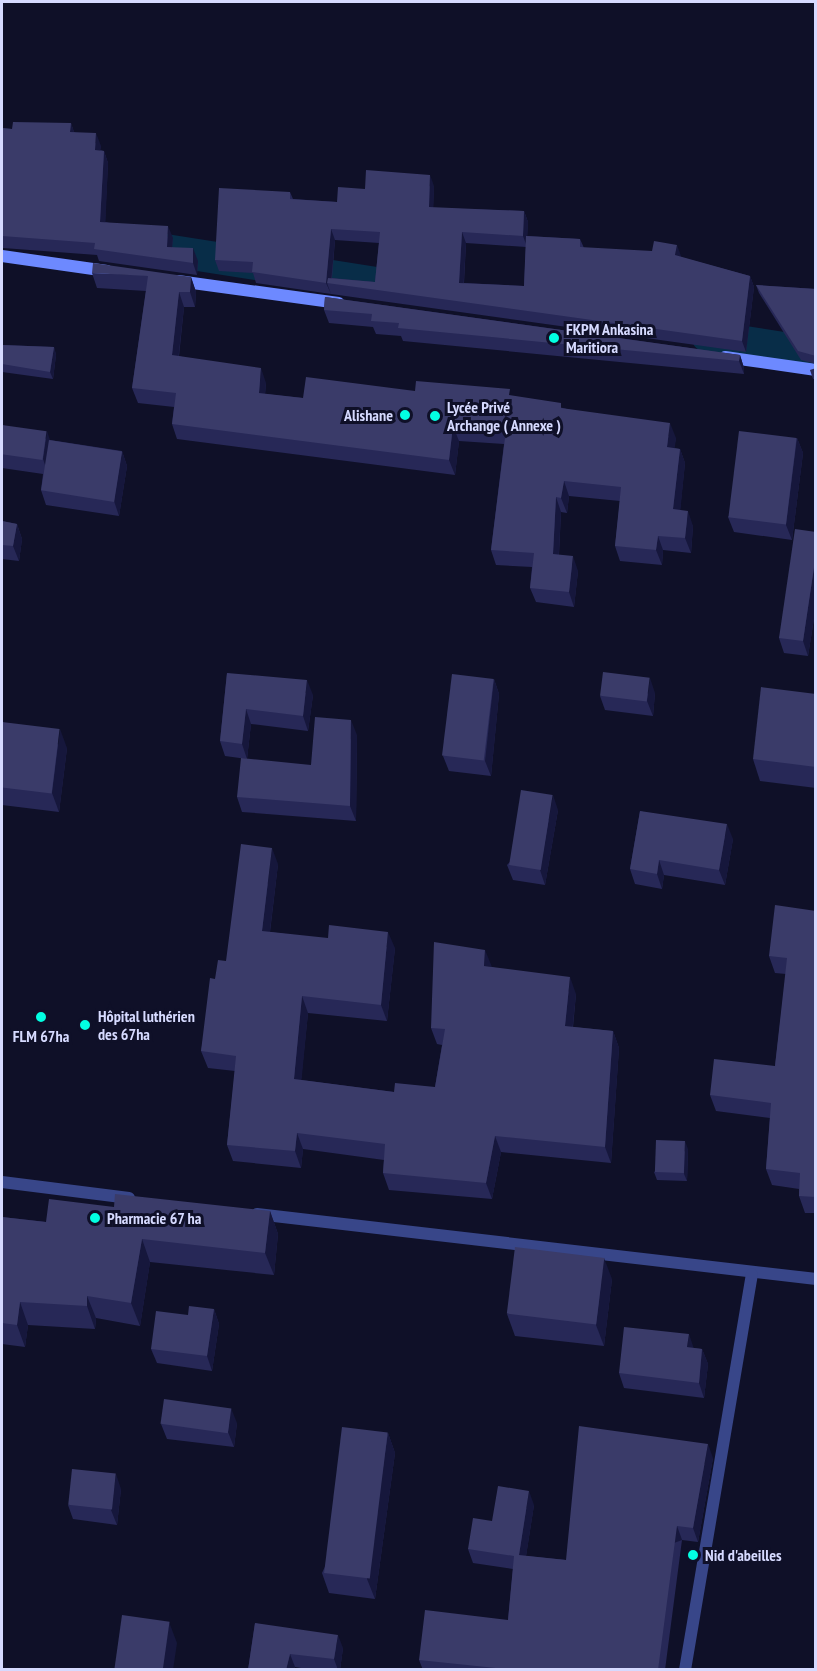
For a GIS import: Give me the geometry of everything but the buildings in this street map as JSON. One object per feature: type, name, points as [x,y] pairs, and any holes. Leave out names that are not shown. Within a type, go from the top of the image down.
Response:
[{"type":"street","points":[[2,256],[119,272]]},
{"type":"street","points":[[167,279],[355,305]]},
{"type":"street","points":[[709,355],[816,370]]},
{"type":"street","points":[[2,1182],[144,1200]]},
{"type":"street","points":[[240,1212],[752,1275],[816,1279]]},
{"type":"street","points":[[685,1670],[752,1275]]},
{"type":"waterway","points":[[153,248],[397,286]]},
{"type":"waterway","points":[[707,336],[816,353]]},
{"type":"place","name":"FKPM Ankasina Maritiora","points":[[554,338]]},
{"type":"place","name":"Alishane","points":[[405,415]]},
{"type":"place","name":"Lycée Privé Archange ( Annexe )","points":[[435,416]]},
{"type":"place","name":"FLM 67ha","points":[[41,1017]]},
{"type":"place","name":"Hôpital luthérien des 67ha","points":[[85,1025]]},
{"type":"place","name":"Pharmacie 67 ha","points":[[95,1218]]},
{"type":"place","name":"Nid d'abeilles","points":[[693,1555]]}]
